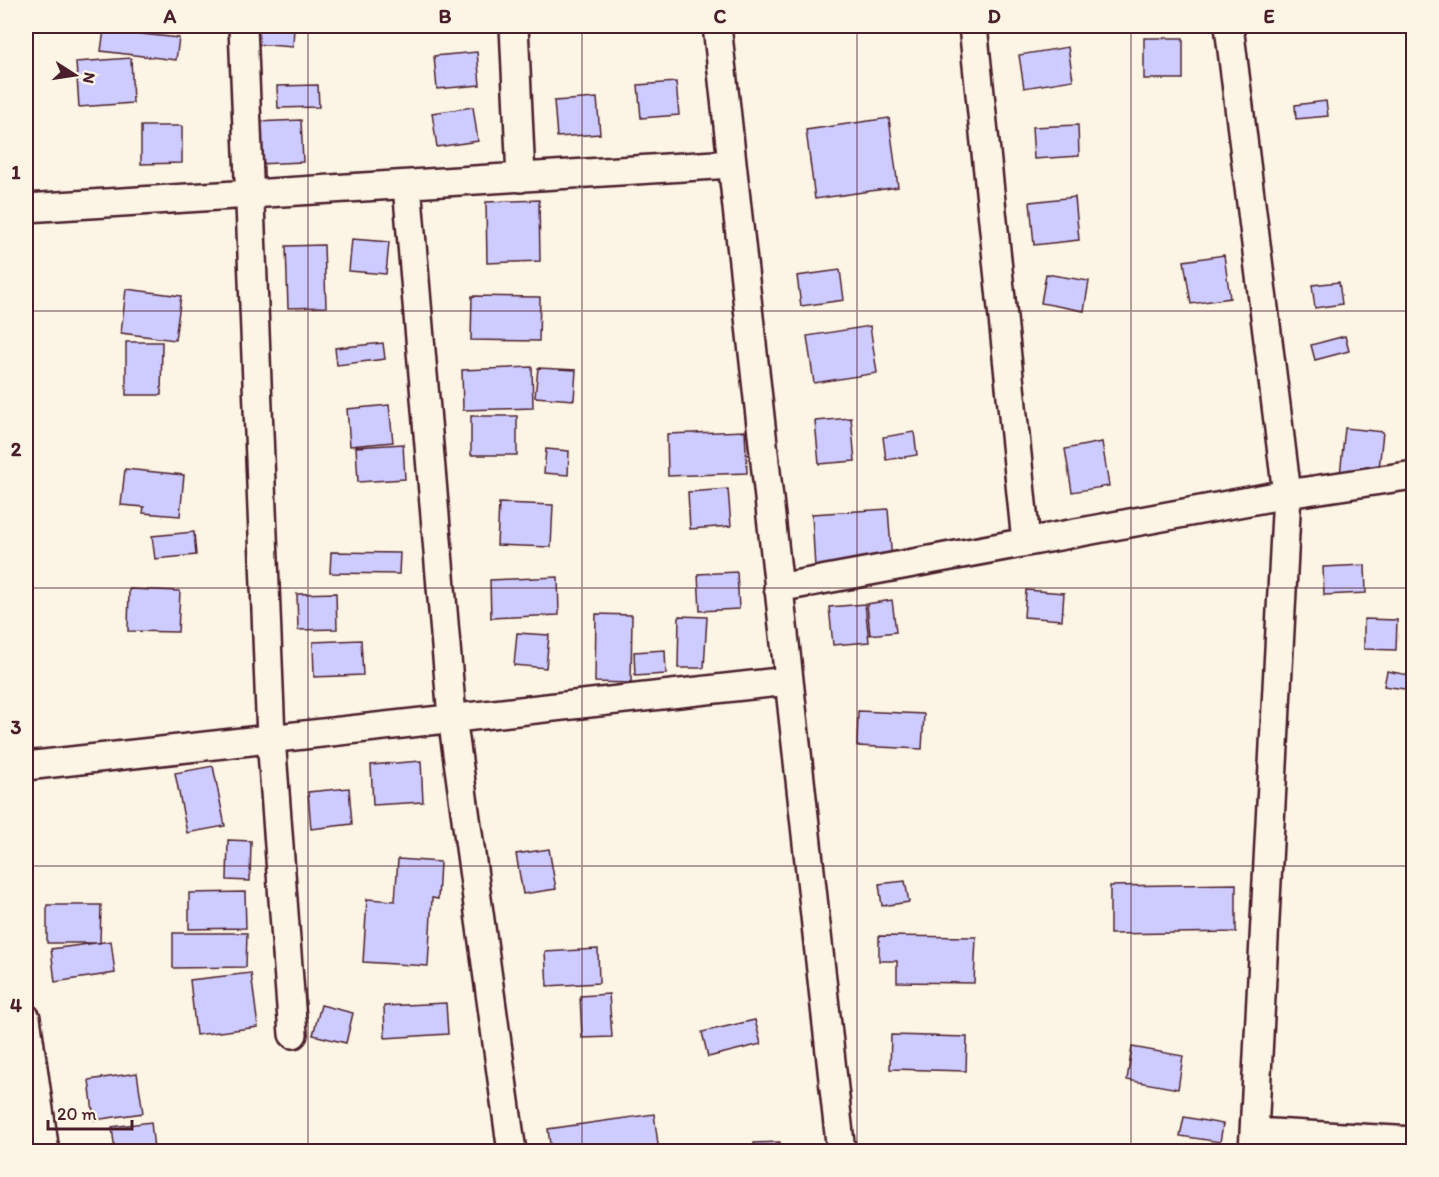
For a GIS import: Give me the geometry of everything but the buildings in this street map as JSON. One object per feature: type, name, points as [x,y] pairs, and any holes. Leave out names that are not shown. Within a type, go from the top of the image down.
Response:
[{"type":"street","points":[[243,26],[271,738],[293,1034]]},
{"type":"street","points":[[514,26],[521,178]]},
{"type":"street","points":[[717,26],[841,1152]]},
{"type":"street","points":[[973,26],[1026,542]]},
{"type":"street","points":[[1229,26],[1287,494],[1254,1142],[1413,1141]]},
{"type":"street","points":[[26,208],[731,164]]},
{"type":"street","points":[[406,185],[452,717],[512,1152]]},
{"type":"street","points":[[778,588],[1287,494],[1413,475]]},
{"type":"street","points":[[26,766],[788,681]]},
{"type":"street","points":[[26,1018],[45,1152]]}]
